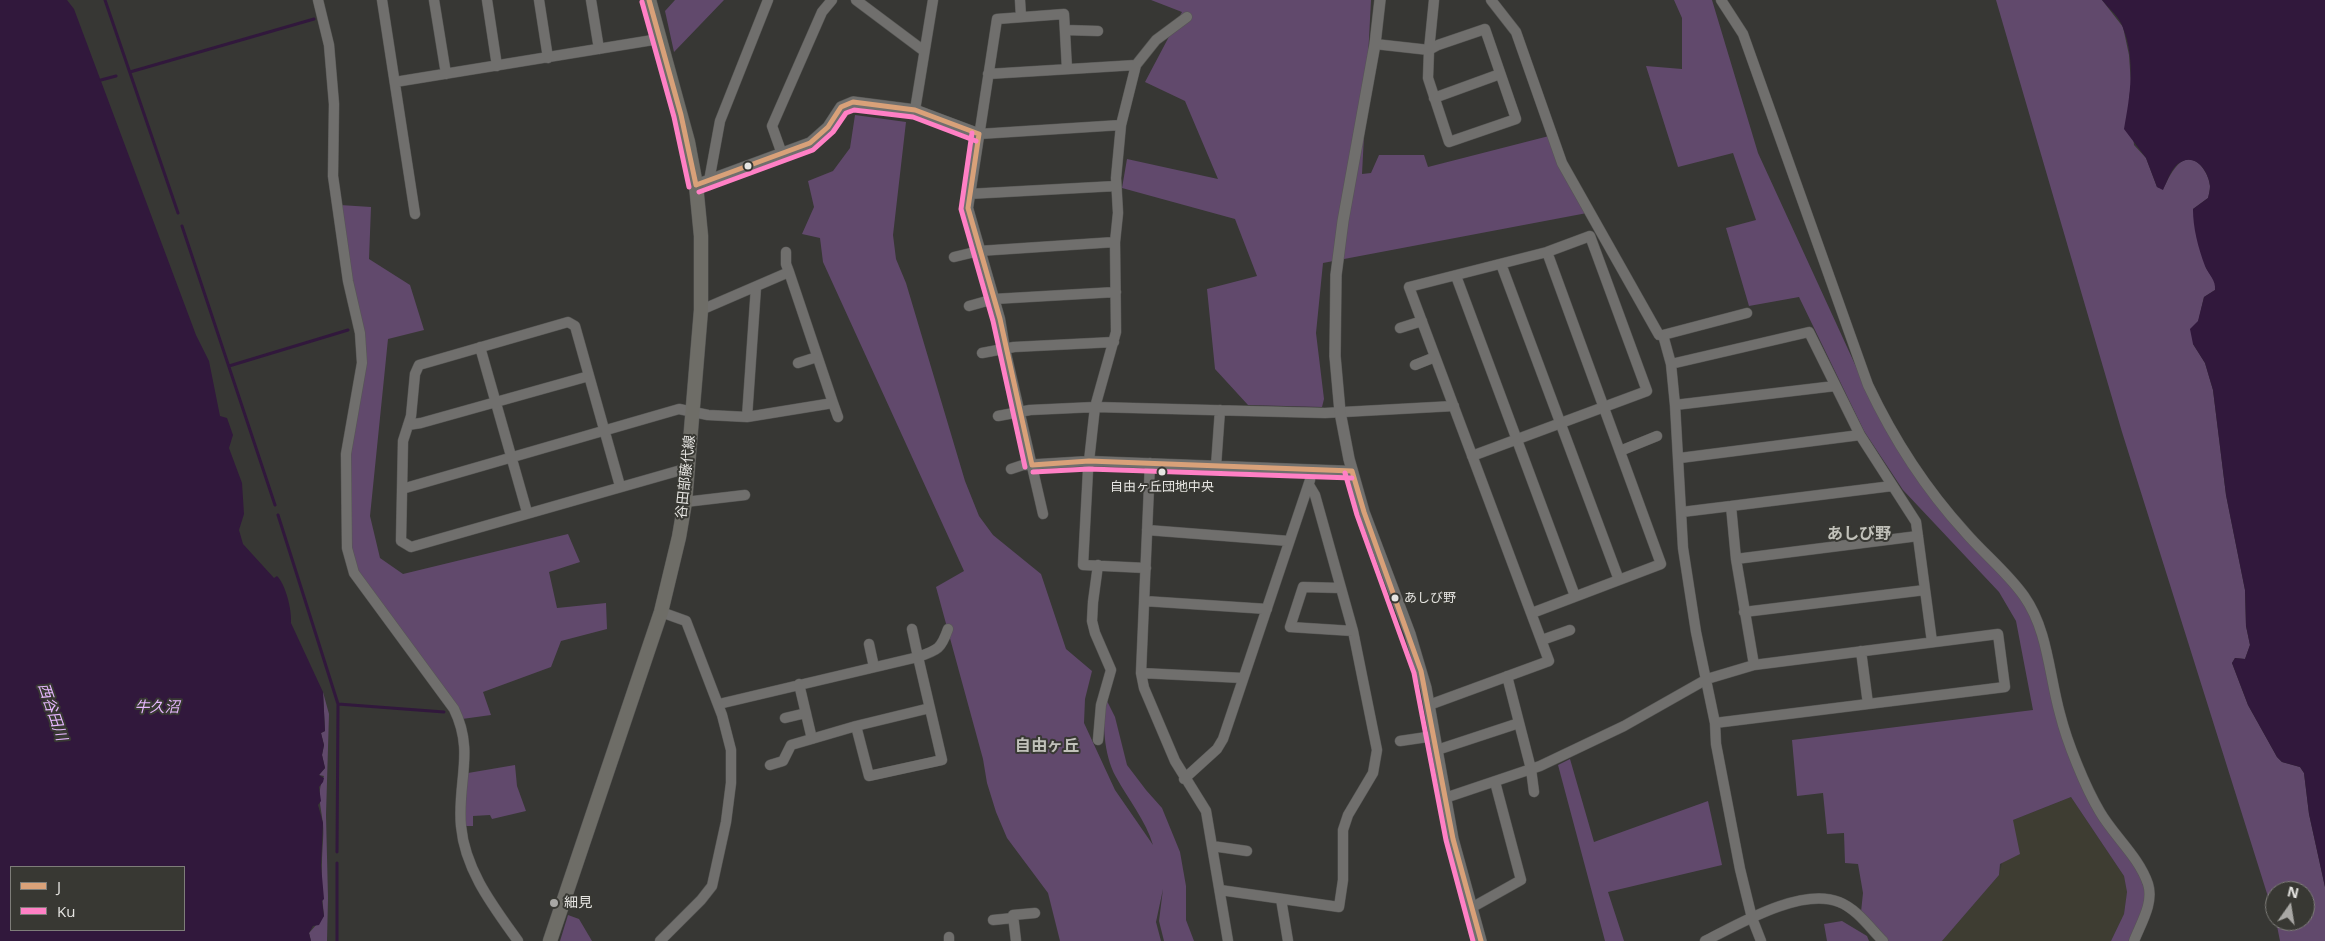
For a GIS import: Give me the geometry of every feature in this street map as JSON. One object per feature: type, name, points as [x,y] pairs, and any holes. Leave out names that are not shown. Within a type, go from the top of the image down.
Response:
[{"type":"main road","name":"谷田部藤代線","points":[[550,941],[661,612],[679,537],[685,502],[701,310],[703,183],[686,133],[649,0]]},
{"type":"street","points":[[318,0],[328,45],[334,104],[333,176],[348,281],[360,333],[362,364],[346,454],[346,537],[349,559],[354,573],[454,709],[460,722],[466,756],[461,796],[461,827],[471,868],[518,941]]},
{"type":"street","points":[[382,0],[415,214]]},
{"type":"street","points":[[434,0],[446,74]]},
{"type":"street","points":[[487,0],[497,66]]},
{"type":"street","points":[[539,0],[548,58]]},
{"type":"street","points":[[591,0],[599,49]]},
{"type":"street","points":[[703,183],[720,121],[768,0]]},
{"type":"street","points":[[782,154],[772,126],[822,12],[832,0]]},
{"type":"street","points":[[856,0],[924,51]]},
{"type":"street","points":[[915,110],[933,0]]},
{"type":"street","points":[[1020,0],[1020,17]]},
{"type":"street","points":[[1380,0],[1375,44],[1343,221],[1336,275],[1335,356],[1340,412],[1352,471],[1364,512],[1410,634],[1429,705],[1453,839],[1481,941]]},
{"type":"street","points":[[1375,44],[1430,50],[1438,45],[1485,29],[1516,118],[1450,142],[1428,78],[1430,50],[1434,0]]},
{"type":"street","points":[[1492,0],[1516,32],[1562,163],[1660,334],[1664,335],[1747,313]]},
{"type":"street","points":[[1721,0],[1743,34],[1833,279],[1868,385],[1892,434],[1917,471],[1965,532],[2009,577],[2025,597],[2040,626],[2060,715],[2085,780],[2099,812],[2140,867],[2148,883],[2149,902],[2134,941]]},
{"type":"street","points":[[1043,514],[1021,411],[1005,349],[1000,318],[968,208],[968,194],[997,19],[1064,14],[1067,69]]},
{"type":"street","points":[[1146,568],[1083,565],[1089,461],[1095,407],[1114,342],[1115,242],[1118,213],[1116,186],[1120,125],[1136,65],[1156,40],[1187,17]]},
{"type":"street","points":[[1065,30],[1098,31]]},
{"type":"street","points":[[395,82],[659,40]]},
{"type":"street","points":[[988,74],[1136,65]]},
{"type":"street","points":[[1434,98],[1500,74]]},
{"type":"street","points":[[703,183],[810,142],[828,127],[838,110],[848,103],[873,104],[915,110],[979,134],[1120,125]]},
{"type":"street","points":[[968,194],[1116,186]]},
{"type":"street","points":[[1429,705],[1549,661],[1532,613],[1472,456],[1410,287],[1547,252],[1590,236],[1647,391],[1472,456]]},
{"type":"street","points":[[954,257],[979,250],[1115,242]]},
{"type":"street","points":[[786,252],[789,272],[838,417]]},
{"type":"street","points":[[1532,613],[1661,564],[1547,252]]},
{"type":"street","points":[[1501,264],[1619,580]]},
{"type":"street","points":[[701,310],[789,272]]},
{"type":"street","points":[[1456,276],[1575,596]]},
{"type":"street","points":[[747,417],[756,287]]},
{"type":"street","points":[[970,306],[994,299],[1116,292]]},
{"type":"street","points":[[1400,328],[1422,321]]},
{"type":"street","points":[[620,486],[575,326],[568,322],[419,365],[415,374],[411,416],[403,441],[401,541],[411,547],[527,512],[688,468]]},
{"type":"street","points":[[1671,364],[1809,332],[1860,435],[1916,522],[1932,642]]},
{"type":"street","points":[[1664,335],[1671,364],[1680,458],[1683,548],[1689,588],[1740,869],[1752,918],[1761,941]]},
{"type":"street","points":[[982,353],[1005,349],[1114,342]]},
{"type":"street","points":[[480,347],[527,512]]},
{"type":"street","points":[[798,363],[817,357]]},
{"type":"street","points":[[1415,365],[1436,357]]},
{"type":"street","points":[[408,425],[589,376]]},
{"type":"street","points":[[1675,405],[1835,386]]},
{"type":"street","points":[[402,489],[679,410],[747,417],[833,403]]},
{"type":"street","points":[[998,416],[1021,411],[1095,407],[1340,412],[1454,406]]},
{"type":"street","points":[[1216,466],[1220,410]]},
{"type":"street","points":[[1680,458],[1860,435]]},
{"type":"street","points":[[1620,450],[1657,436]]},
{"type":"street","points":[[1010,469],[1032,464],[1089,461],[1352,471]]},
{"type":"street","points":[[1150,464],[1141,673],[1144,688],[1184,779],[1206,811],[1228,941]]},
{"type":"street","points":[[1184,779],[1220,745],[1313,471]]},
{"type":"street","points":[[1220,890],[1339,907],[1343,880],[1343,830],[1348,815],[1373,773],[1377,758],[1373,727],[1353,631],[1315,495],[1309,485]]},
{"type":"street","points":[[1682,512],[1892,486]]},
{"type":"street","points":[[685,502],[745,495]]},
{"type":"street","points":[[1731,506],[1736,559],[1754,665]]},
{"type":"street","points":[[1147,530],[1290,542]]},
{"type":"street","points":[[1736,559],[1918,536]]},
{"type":"street","points":[[1098,566],[1092,602],[1092,621],[1095,633],[1111,670],[1100,712],[1098,740]]},
{"type":"street","points":[[1341,588],[1303,587],[1290,627],[1353,631]]},
{"type":"street","points":[[1744,612],[1925,590]]},
{"type":"street","points":[[1144,601],[1267,609]]},
{"type":"street","points":[[660,941],[701,900],[712,886],[726,822],[732,764],[731,750],[719,704],[686,621],[661,612]]},
{"type":"street","points":[[856,726],[868,776],[942,760],[912,629]]},
{"type":"street","points":[[719,704],[937,651],[948,629]]},
{"type":"street","points":[[1542,640],[1570,630]]},
{"type":"street","points":[[1446,798],[1530,769],[1624,726],[1707,679],[1754,665],[1998,634],[2005,687],[1715,723]]},
{"type":"street","points":[[869,644],[874,667]]},
{"type":"street","points":[[1861,651],[1868,704]]},
{"type":"street","points":[[1141,673],[1243,678]]},
{"type":"street","points":[[1507,676],[1534,792]]},
{"type":"street","points":[[799,684],[812,739]]},
{"type":"street","points":[[770,764],[783,761],[791,745],[856,726],[930,708]]},
{"type":"street","points":[[786,718],[806,713]]},
{"type":"street","points":[[1437,750],[1519,723]]},
{"type":"street","points":[[1400,741],[1434,736]]},
{"type":"street","points":[[1471,908],[1521,880],[1495,782]]},
{"type":"street","points":[[1212,846],[1247,851]]},
{"type":"street","points":[[1281,898],[1288,941]]},
{"type":"street","points":[[1704,941],[1778,906],[1816,899],[1840,902],[1852,910],[1882,941]]},
{"type":"street","points":[[993,920],[1013,918],[1013,915],[1035,913]]},
{"type":"street","points":[[1013,918],[1016,941]]},
{"type":"shaded area","points":[[675,0],[724,0],[674,52],[665,11]]},
{"type":"shaded area","points":[[1151,0],[1371,0],[1362,174],[1371,173],[1379,155],[1424,155],[1428,167],[1549,136],[1587,213],[1323,263],[1316,333],[1324,399],[1322,407],[1248,405],[1215,369],[1207,289],[1257,276],[1235,219],[1122,188],[1127,159],[1218,179],[1185,101],[1145,82],[1182,12]]},
{"type":"shaded area","points":[[1674,0],[1712,0],[1758,153],[1864,384],[1906,462],[2015,587],[2036,624],[2068,746],[2138,871],[2147,897],[2130,941],[2111,941],[2124,914],[2127,892],[2124,876],[2071,797],[2013,820],[2020,854],[2000,864],[1999,875],[1942,941],[1888,941],[1861,912],[1863,893],[1858,864],[1845,863],[1844,833],[1827,834],[1823,793],[1797,796],[1792,740],[2033,710],[2016,621],[1999,592],[1903,490],[1864,431],[1799,297],[1749,306],[1726,228],[1756,220],[1733,153],[1678,167],[1646,66],[1682,69],[1682,18]]},
{"type":"shaded area","points":[[1996,0],[2102,0],[2123,27],[2129,55],[2131,84],[2129,100],[2134,145],[2146,158],[2157,187],[2163,189],[2175,168],[2181,162],[2187,160],[2192,160],[2201,165],[2207,175],[2210,187],[2208,198],[2193,209],[2206,268],[2216,283],[2215,290],[2204,297],[2193,344],[2205,363],[2213,390],[2226,495],[2245,590],[2246,626],[2250,645],[2245,659],[2235,658],[2232,663],[2248,705],[2277,757],[2282,762],[2300,767],[2304,773],[2309,814],[2325,887],[2325,941],[2280,941],[2278,931],[2315,931],[2315,881],[2265,881],[2265,887],[2122,432]]},
{"type":"shaded area","points":[[855,115],[906,122],[893,235],[896,259],[906,283],[965,481],[979,516],[993,535],[1041,574],[1066,649],[1092,671],[1085,699],[1084,723],[1115,790],[1153,845],[1141,819],[1112,768],[1106,748],[1104,727],[1105,697],[1115,717],[1127,765],[1162,808],[1180,852],[1186,886],[1186,920],[1194,941],[1164,941],[1159,921],[1163,889],[1156,922],[1161,941],[1060,941],[1048,893],[1007,838],[996,812],[936,587],[964,571],[823,262],[820,238],[802,234],[814,207],[808,181],[833,171],[850,148]]},
{"type":"shaded area","points":[[340,205],[371,207],[369,259],[410,285],[424,330],[388,339],[370,516],[380,558],[403,574],[568,534],[580,562],[549,572],[557,608],[606,603],[607,629],[561,641],[551,667],[483,692],[491,715],[462,719],[361,578],[351,554],[350,452],[366,366]]},
{"type":"shaded area","points":[[323,692],[329,714],[326,815],[327,941],[311,941],[309,933],[324,916],[322,896],[323,829],[320,788],[324,776],[319,775],[325,768],[322,755],[324,745],[321,733],[325,731]]},
{"type":"shaded area","points":[[1570,759],[1594,842],[1708,801],[1722,865],[1608,892],[1624,941],[1605,941],[1558,765]]},
{"type":"shaded area","points":[[515,765],[517,786],[526,811],[492,819],[490,815],[473,816],[473,826],[465,826],[465,793],[468,773]]},
{"type":"shaded area","points":[[2071,797],[2124,876],[2127,892],[2124,914],[2111,941],[1942,941],[1999,875],[2013,820]]},
{"type":"shaded area","points":[[568,915],[579,919],[592,941],[560,941]]},
{"type":"shaded area","points":[[1842,921],[1867,936],[1869,941],[1827,941],[1824,924]]},
{"type":"water","name":"牛久沼","points":[[0,0],[67,0],[74,9],[196,335],[209,361],[220,416],[227,418],[233,435],[229,448],[242,483],[244,514],[239,530],[243,544],[274,578],[277,576],[283,585],[289,605],[291,623],[323,692],[325,731],[321,733],[324,745],[322,755],[325,768],[319,775],[324,778],[319,787],[321,801],[318,805],[323,823],[321,865],[324,916],[319,925],[313,926],[309,933],[311,941],[0,941]]},
{"type":"water","points":[[2102,0],[2325,0],[2325,887],[2309,814],[2304,773],[2300,767],[2282,762],[2277,757],[2248,705],[2232,663],[2235,658],[2245,659],[2250,645],[2246,626],[2245,590],[2226,495],[2213,390],[2205,363],[2193,344],[2190,329],[2198,321],[2204,297],[2215,290],[2213,280],[2200,252],[2193,216],[2193,209],[2208,198],[2209,181],[2205,171],[2198,163],[2188,160],[2176,166],[2163,190],[2157,187],[2146,158],[2124,129],[2131,78],[2127,40],[2122,24]]},
{"type":"waterway","points":[[105,0],[178,213]]},
{"type":"waterway","points":[[130,72],[314,19]]},
{"type":"waterway","points":[[101,80],[116,76]]},
{"type":"waterway","points":[[182,226],[275,505]]},
{"type":"waterway","points":[[229,366],[348,330]]},
{"type":"waterway","points":[[278,515],[338,704],[337,852]]},
{"type":"waterway","points":[[338,704],[444,712]]},
{"type":"waterway","points":[[337,863],[337,941]]},
{"type":"transit line","name":"J","points":[[649,0],[681,115],[696,185]]},
{"type":"transit line","name":"Ku","points":[[642,2],[674,117],[689,187]]},
{"type":"transit line","name":"J","points":[[696,185],[810,143],[828,127],[841,107],[853,102],[915,110],[979,134]]},
{"type":"transit line","name":"Ku","points":[[699,192],[813,150],[833,132],[846,113],[854,110],[913,117],[976,141]]},
{"type":"transit line","name":"Ku","points":[[972,133],[961,209],[993,321],[1025,467]]},
{"type":"transit line","name":"J","points":[[979,134],[968,208],[1000,319],[1032,465]]},
{"type":"transit line","name":"J","points":[[1032,465],[1089,461],[1352,471]]},
{"type":"transit line","name":"Ku","points":[[1033,472],[1089,469],[1352,478]]},
{"type":"transit line","name":"J","points":[[1352,471],[1364,512],[1421,671],[1453,839],[1481,941]]},
{"type":"transit line","name":"Ku","points":[[1345,473],[1357,515],[1414,673],[1446,840],[1473,941]]},
{"type":"place","name":"自由ヶ丘団地中央","points":[[1162,472]]},
{"type":"place","name":"あしび野","points":[[1395,598]]},
{"type":"place","name":"細見","points":[[554,903]]},
{"type":"district","name":"あしび野","points":[[1859,534]]},
{"type":"district","name":"自由ヶ丘","points":[[1047,746]]},
{"type":"water label","name":"西谷田川","points":[[52,712]]}]
